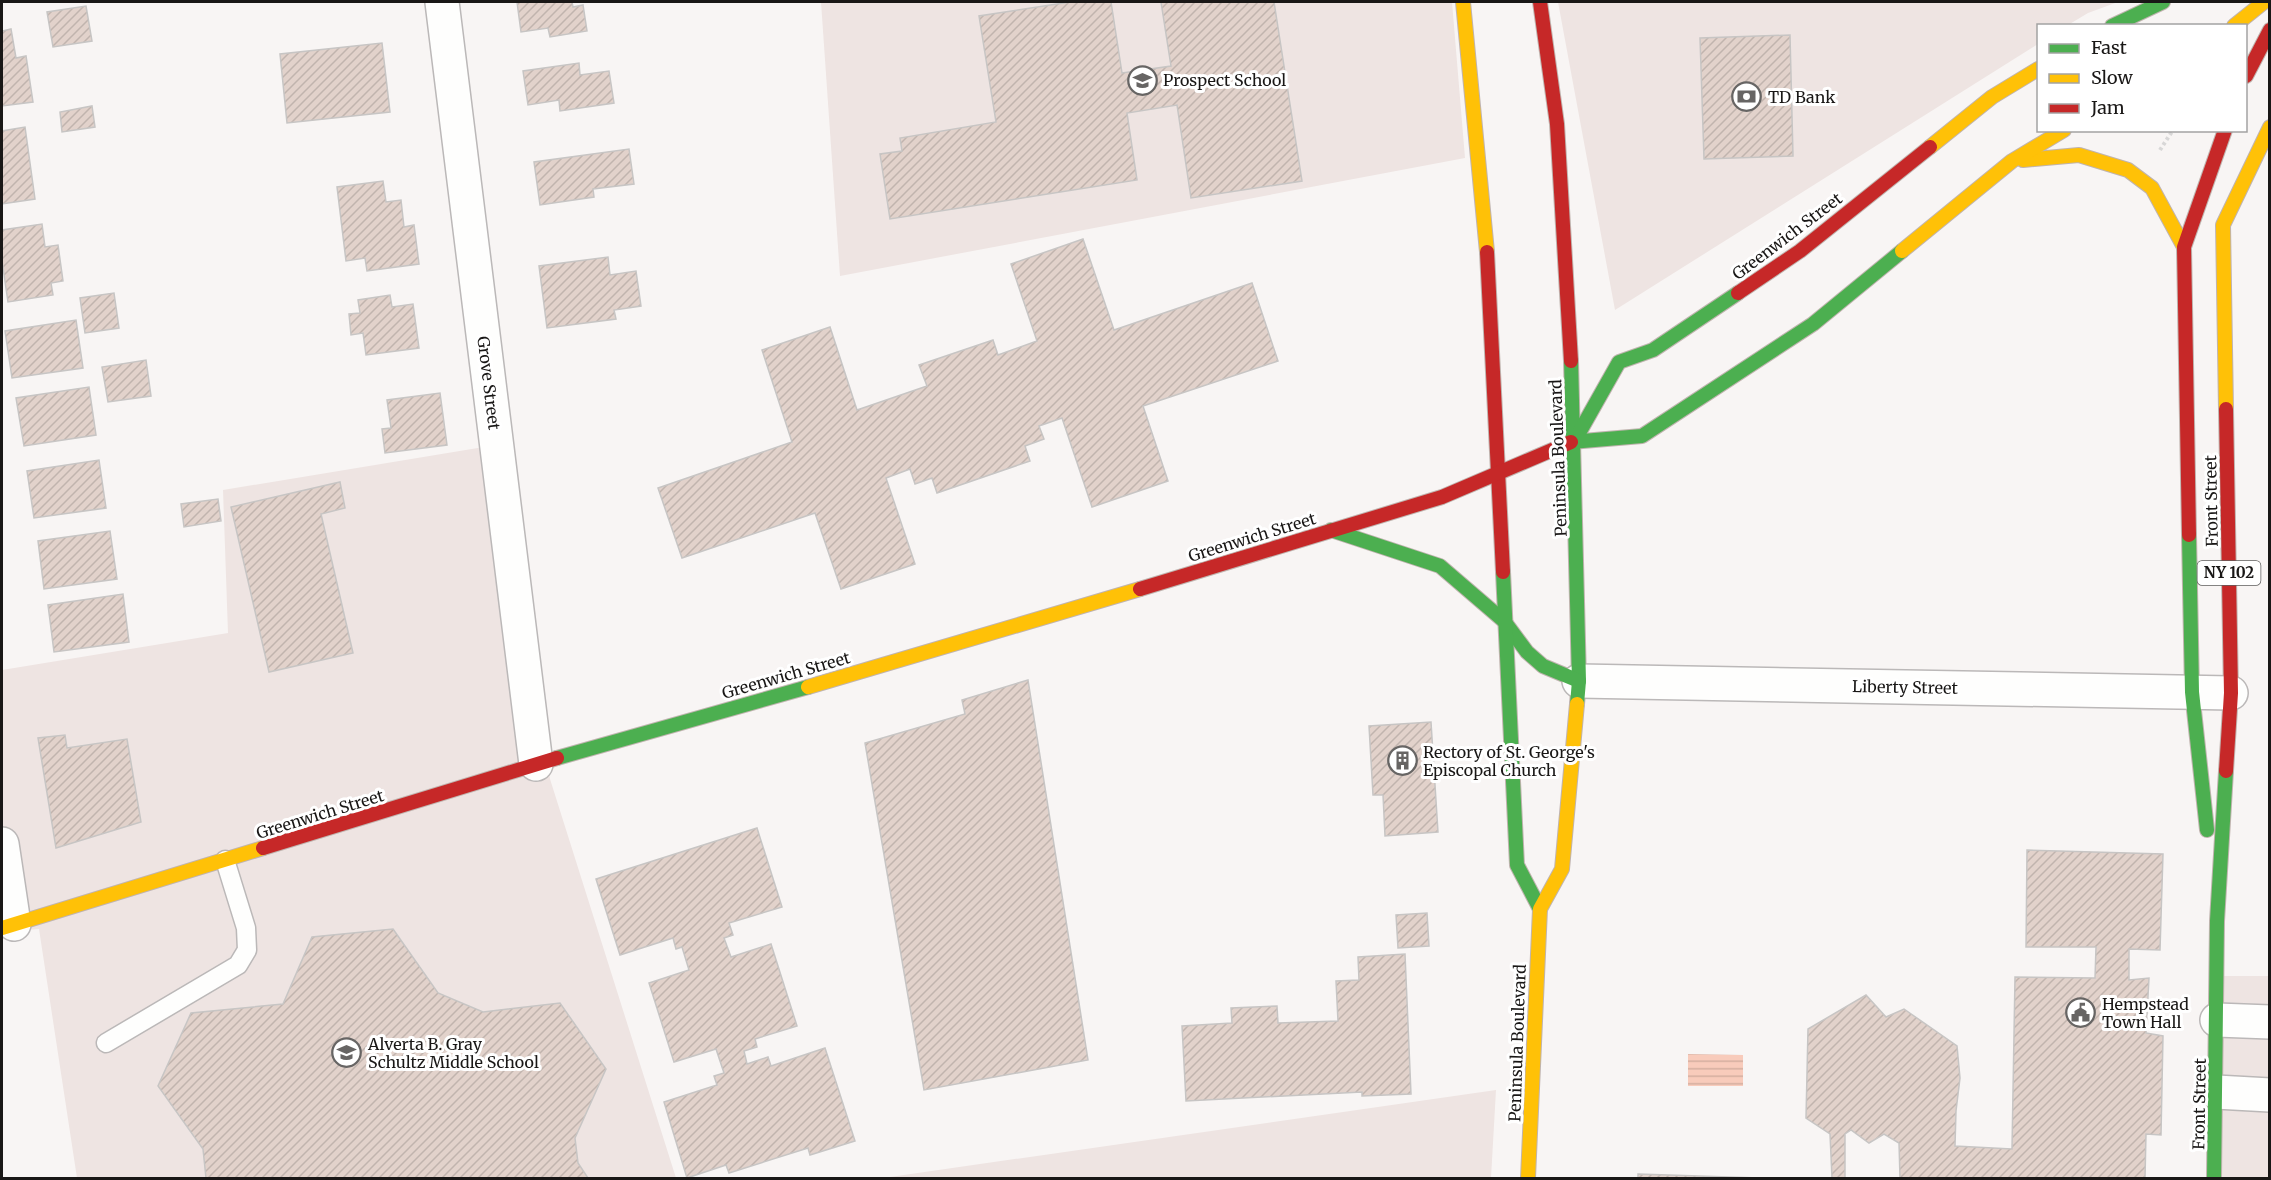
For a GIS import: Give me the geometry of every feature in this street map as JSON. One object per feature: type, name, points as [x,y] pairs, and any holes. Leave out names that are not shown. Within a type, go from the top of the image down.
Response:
[{"type":"main road","points":[[1462,2],[1490,285],[1517,865],[1540,909]]},
{"type":"main road","name":"Peninsula Boulevard","points":[[1528,1179],[1540,909],[1562,869],[1579,681],[1575,440],[1557,124],[1540,2]]},
{"type":"main road","points":[[2116,24],[2163,2]]},
{"type":"main road","points":[[2236,24],[2264,2]]},
{"type":"main road","points":[[2247,74],[2270,30]]},
{"type":"main road","name":"Greenwich Street","points":[[1575,440],[1619,362],[1653,350],[1800,251],[1992,97],[2037,70]]},
{"type":"main road","name":"Front Street","points":[[2214,1179],[2217,921],[2231,693],[2223,225],[2270,127]]},
{"type":"main road","name":"Greenwich Street","points":[[8,926],[536,764],[964,643],[1442,497],[1575,440],[1642,435],[1813,324],[2012,161],[2061,132]]},
{"type":"main road","name":"Front Street","points":[[2217,921],[2192,692],[2184,247],[2224,132]]},
{"type":"main road","points":[[2012,161],[2079,155],[2128,170],[2152,188],[2184,247]]},
{"type":"main road","points":[[1331,530],[1440,566],[1504,621],[1527,652],[1543,666],[1579,681]]},
{"type":"street","name":"Grove Street","points":[[442,2],[536,764]]},
{"type":"street","name":"Liberty Street","points":[[1579,681],[2231,693]]},
{"type":"street","points":[[2,844],[8,926]]},
{"type":"street","points":[[2217,1020],[2270,1022]]},
{"type":"street","points":[[2216,1092],[2270,1095]]},
{"type":"lane","points":[[106,1043],[238,965],[247,950],[246,928],[225,860]]},
{"type":"path","points":[[2156,156],[2172,132]]},
{"type":"shaded area","name":"Prospect School","points":[[821,2],[1452,2],[1465,158],[840,276]]},
{"type":"shaded area","points":[[1558,2],[2118,2],[2088,13],[2070,24],[2037,24],[2037,45],[1615,310]]},
{"type":"shaded area","points":[[508,443],[550,779],[676,1178],[77,1178],[39,929],[2,932],[2,670],[228,633],[223,490]]},
{"type":"shaded area","points":[[2217,976],[2269,976],[2269,1178],[2214,1178]]},
{"type":"shaded area","points":[[1688,1054],[1743,1055],[1743,1086],[1688,1086]]},
{"type":"shaded area","points":[[1496,1090],[1491,1178],[883,1178]]},
{"type":"building","points":[[517,2],[572,2],[573,7],[583,5],[587,31],[550,37],[548,28],[521,32]]},
{"type":"building","points":[[1070,2],[1111,2],[1122,73],[1171,66],[1161,2],[1274,2],[1302,181],[1191,198],[1177,105],[1127,113],[1137,180],[890,219],[880,154],[902,151],[900,138],[996,122],[979,16]]},
{"type":"building","points":[[86,6],[92,41],[53,47],[47,12]]},
{"type":"building","points":[[11,29],[16,58],[26,56],[33,102],[2,106],[2,31]]},
{"type":"building","name":"TD Bank","points":[[1790,35],[1793,156],[1704,159],[1700,38]]},
{"type":"building","points":[[382,43],[390,112],[287,123],[280,54]]},
{"type":"building","points":[[579,63],[580,75],[609,71],[614,103],[560,111],[559,100],[528,105],[523,71]]},
{"type":"building","points":[[92,106],[95,127],[62,132],[60,112]]},
{"type":"building","points":[[25,127],[35,199],[2,204],[2,131]]},
{"type":"building","points":[[629,149],[634,184],[593,189],[594,197],[540,205],[534,162]]},
{"type":"building","points":[[383,181],[386,202],[401,200],[404,227],[414,225],[419,264],[367,271],[365,258],[346,261],[337,187]]},
{"type":"building","points":[[42,224],[45,247],[58,245],[63,281],[51,283],[53,295],[8,302],[2,261],[2,230]]},
{"type":"building","points":[[1083,239],[1114,330],[1252,283],[1278,361],[1143,406],[1168,481],[1092,507],[1062,418],[1039,426],[1044,439],[1025,446],[1030,461],[937,493],[932,478],[915,484],[910,469],[886,478],[915,564],[841,589],[815,513],[682,558],[658,488],[792,442],[762,350],[830,327],[857,410],[927,386],[919,365],[993,340],[998,355],[1037,341],[1011,264]]},
{"type":"building","points":[[608,257],[610,275],[636,271],[641,306],[614,310],[616,319],[547,328],[539,266]]},
{"type":"building","points":[[114,293],[119,328],[85,333],[80,298]]},
{"type":"building","points":[[390,295],[392,307],[413,304],[419,348],[366,355],[363,333],[351,335],[349,314],[360,313],[358,300]]},
{"type":"building","points":[[76,320],[83,368],[12,378],[5,331]]},
{"type":"building","points":[[146,360],[151,396],[108,402],[102,367]]},
{"type":"building","points":[[89,387],[96,435],[24,446],[16,398]]},
{"type":"building","points":[[440,393],[447,445],[385,453],[382,429],[391,428],[387,400]]},
{"type":"building","points":[[99,460],[106,508],[34,518],[27,471]]},
{"type":"building","points":[[340,482],[345,508],[321,514],[353,653],[269,672],[231,507]]},
{"type":"building","points":[[218,499],[221,521],[184,527],[181,504]]},
{"type":"building","points":[[110,531],[117,579],[44,589],[38,541]]},
{"type":"building","points":[[123,594],[129,642],[54,652],[48,605]]},
{"type":"building","points":[[1028,680],[1088,1060],[924,1090],[865,743],[965,714],[962,700]]},
{"type":"building","name":"Rectory of St. George's Episcopal Church","points":[[1431,722],[1438,832],[1385,836],[1383,795],[1373,795],[1369,726]]},
{"type":"building","points":[[65,735],[67,748],[127,739],[141,822],[56,848],[38,738]]},
{"type":"building","points":[[757,828],[782,907],[729,923],[733,935],[724,938],[731,957],[771,944],[797,1026],[755,1039],[757,1047],[744,1051],[747,1064],[768,1057],[771,1066],[825,1048],[855,1141],[810,1155],[808,1148],[729,1173],[726,1165],[687,1178],[664,1102],[717,1085],[714,1076],[724,1073],[716,1049],[674,1062],[649,983],[689,970],[682,947],[676,949],[673,938],[620,955],[596,879]]},
{"type":"building","name":"Hempstead Town Hall","points":[[2027,850],[2163,854],[2160,950],[2129,949],[2129,980],[2149,978],[2146,1033],[2163,1036],[2161,1135],[2146,1134],[2145,1178],[1900,1178],[1899,1143],[1884,1134],[1869,1143],[1851,1130],[1845,1134],[1845,1178],[1832,1178],[1830,1134],[1806,1118],[1808,1029],[1866,995],[1886,1017],[1904,1009],[1957,1046],[1960,1078],[1955,1146],[2012,1149],[2015,977],[2095,978],[2096,947],[2026,947]]},
{"type":"building","points":[[1427,913],[1429,946],[1398,948],[1396,915]]},
{"type":"building","points":[[393,929],[438,993],[483,1012],[560,1003],[606,1069],[575,1138],[578,1163],[588,1178],[206,1178],[203,1149],[158,1086],[191,1013],[283,1004],[312,937]]},
{"type":"building","points":[[1405,954],[1411,1094],[1362,1096],[1362,1092],[1186,1101],[1182,1026],[1232,1023],[1231,1008],[1277,1006],[1278,1023],[1338,1021],[1336,981],[1359,980],[1358,957]]},
{"type":"building","points":[[1638,1174],[1760,1178],[1638,1178]]},
{"type":"traffic: fast","points":[[2116,24],[2163,2]]},
{"type":"traffic: fast","points":[[1571,442],[1642,436],[1813,324],[1902,251]]},
{"type":"traffic: fast","points":[[1575,440],[1619,362],[1653,350],[1738,293]]},
{"type":"traffic: fast","points":[[1571,361],[1579,681],[1577,704]]},
{"type":"traffic: fast","points":[[1331,530],[1440,566],[1504,621],[1527,652],[1543,666],[1579,681]]},
{"type":"traffic: fast","points":[[2189,535],[2192,692],[2207,830]]},
{"type":"traffic: fast","points":[[1503,572],[1517,865],[1540,909]]},
{"type":"traffic: fast","points":[[557,758],[808,687]]},
{"type":"traffic: fast","points":[[2214,1178],[2217,921],[2226,771]]},
{"type":"traffic: slow","points":[[1463,2],[1487,252]]},
{"type":"traffic: slow","points":[[2236,24],[2264,2]]},
{"type":"traffic: slow","points":[[1930,147],[1992,97],[2037,70]]},
{"type":"traffic: slow","points":[[2226,409],[2223,225],[2270,127]]},
{"type":"traffic: slow","points":[[1902,251],[2012,161],[2061,132]]},
{"type":"traffic: slow","points":[[2023,160],[2079,155],[2128,170],[2152,188],[2184,247]]},
{"type":"traffic: slow","points":[[808,687],[1140,589]]},
{"type":"traffic: slow","points":[[1528,1178],[1540,909],[1562,869],[1577,704]]},
{"type":"traffic: slow","points":[[2,928],[263,848]]},
{"type":"traffic: jam","points":[[1540,2],[1557,124],[1571,361]]},
{"type":"traffic: jam","points":[[2247,74],[2270,30]]},
{"type":"traffic: jam","points":[[2189,535],[2184,247],[2224,132]]},
{"type":"traffic: jam","points":[[1738,293],[1800,251],[1930,147]]},
{"type":"traffic: jam","points":[[1487,252],[1503,572]]},
{"type":"traffic: jam","points":[[2226,409],[2231,693],[2226,771]]},
{"type":"traffic: jam","points":[[1140,589],[1442,497],[1571,442]]},
{"type":"traffic: jam","points":[[263,848],[557,758]]},
{"type":"place","name":"Prospect School","points":[[1142,80]]},
{"type":"place","name":"TD Bank","points":[[1747,97]]},
{"type":"place","name":"Rectory of St. George's Episcopal Church","points":[[1402,761]]},
{"type":"place","name":"Hempstead Town Hall","points":[[2081,1013]]},
{"type":"place","name":"Alverta B. Gray Schultz Middle School","points":[[347,1053]]}]
